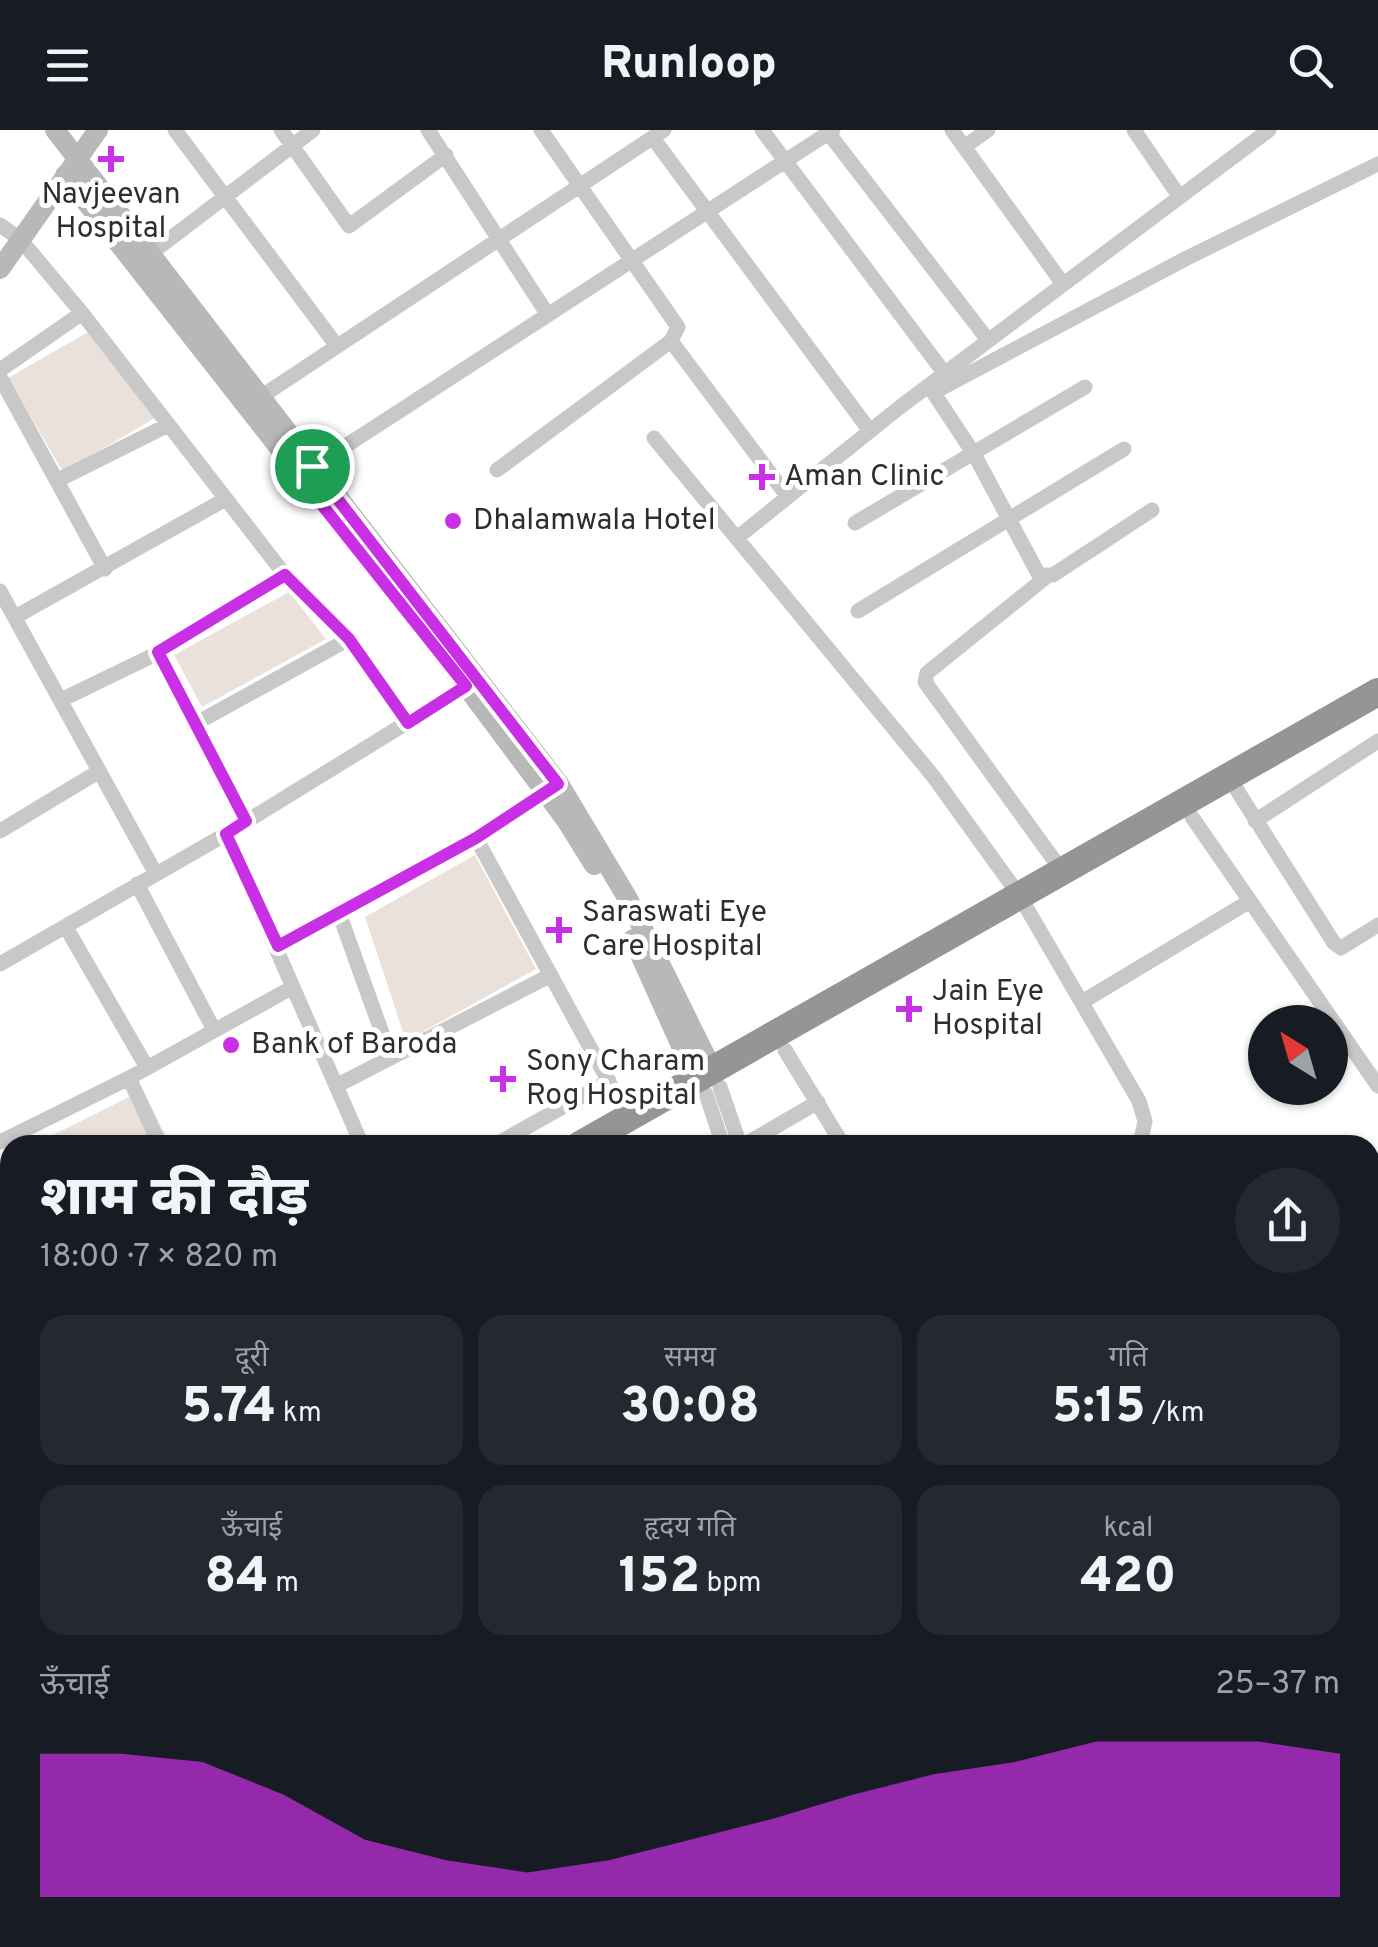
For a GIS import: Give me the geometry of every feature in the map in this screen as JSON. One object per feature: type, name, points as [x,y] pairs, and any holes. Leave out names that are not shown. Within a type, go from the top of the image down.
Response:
[{"type":"highway","points":[[632,1135],[709,1082],[1024,903],[1192,817],[1232,784],[1378,692]]},
{"type":"highway","points":[[598,1135],[784,1050],[1024,903],[1062,870],[1378,710]]},
{"type":"street","points":[[55,130],[71,168],[552,788],[737,1135]]},
{"type":"street","points":[[0,269],[98,130]]},
{"type":"street","points":[[175,130],[227,194],[337,346]]},
{"type":"street","points":[[281,130],[348,226],[446,155]]},
{"type":"street","points":[[150,254],[313,130]]},
{"type":"street","points":[[428,130],[546,312]]},
{"type":"street","points":[[497,470],[671,340],[678,327],[541,130]]},
{"type":"street","points":[[762,130],[945,374]]},
{"type":"street","points":[[952,130],[1063,284]]},
{"type":"street","points":[[964,147],[988,130]]},
{"type":"street","points":[[1134,130],[1179,196]]},
{"type":"street","points":[[738,537],[900,407],[1179,196],[1246,136],[1269,130]]},
{"type":"street","points":[[306,471],[829,131],[988,340]]},
{"type":"street","points":[[260,398],[659,134],[706,212],[870,432]]},
{"type":"street","points":[[900,407],[1378,164]]},
{"type":"street","points":[[71,168],[150,254],[260,398],[306,471]]},
{"type":"street","points":[[0,225],[20,239],[82,313],[285,575],[349,639],[408,723]]},
{"type":"street","points":[[0,370],[82,313]]},
{"type":"street","points":[[671,340],[788,497]]},
{"type":"street","points":[[0,378],[104,569]]},
{"type":"street","points":[[855,523],[1085,387]]},
{"type":"street","points":[[933,392],[974,454],[1036,570],[1045,578]]},
{"type":"street","points":[[58,480],[168,426]]},
{"type":"street","points":[[654,438],[934,776],[1024,903],[1138,1100],[1145,1121],[1142,1135]]},
{"type":"street","points":[[858,611],[1124,449]]},
{"type":"street","points":[[14,617],[224,500]]},
{"type":"street","points":[[1062,870],[925,682],[926,673],[1045,578],[1152,510]]},
{"type":"street","points":[[62,700],[158,652],[285,575]]},
{"type":"street","points":[[0,591],[156,874]]},
{"type":"street","points":[[193,725],[349,639]]},
{"type":"street","points":[[158,652],[246,821]]},
{"type":"street","points":[[0,964],[226,834],[473,682]]},
{"type":"street","points":[[1255,821],[1378,742]]},
{"type":"street","points":[[0,832],[98,772]]},
{"type":"street","points":[[1232,784],[1334,943],[1341,948],[1351,944],[1378,925]]},
{"type":"street","points":[[278,946],[476,838],[552,788]]},
{"type":"street","points":[[1192,817],[1378,1086]]},
{"type":"street","points":[[226,834],[358,1135]]},
{"type":"street","points":[[476,838],[628,1118]]},
{"type":"street","points":[[136,884],[213,1028]]},
{"type":"street","points":[[1082,1002],[1250,901]]},
{"type":"street","points":[[339,912],[391,1058]]},
{"type":"street","points":[[66,929],[146,1066]]},
{"type":"street","points":[[336,1086],[551,975]]},
{"type":"street","points":[[14,1135],[129,1078],[292,987]]},
{"type":"street","points":[[784,1050],[837,1135]]},
{"type":"street","points":[[129,1078],[155,1135]]},
{"type":"street","points":[[513,1135],[609,1081]]},
{"type":"street","points":[[709,1082],[721,1135]]},
{"type":"street","points":[[760,1135],[818,1102]]},
{"type":"shaded area","points":[[88,332],[155,418],[63,472],[8,378]]},
{"type":"shaded area","points":[[289,592],[326,639],[202,707],[174,655]]},
{"type":"shaded area","points":[[475,855],[536,969],[406,1041],[365,917]]},
{"type":"shaded area","points":[[143,1090],[165,1135],[53,1135]]},
{"type":"place","name":"Navjeevan Hospital","points":[[111,159]]},
{"type":"place","name":"Aman Clinic","points":[[762,477]]},
{"type":"place","name":"Dhalamwala Hotel","points":[[453,521]]},
{"type":"place","name":"Saraswati Eye Care Hospital","points":[[559,930]]},
{"type":"place","name":"Jain Eye Hospital","points":[[909,1009]]},
{"type":"place","name":"Bank of Baroda","points":[[231,1045]]},
{"type":"place","name":"Sony Charam Rog Hospital","points":[[503,1079]]},
{"type":"route","points":[[312,466],[480,678],[558,784],[476,838],[278,946],[226,834],[246,821],[158,652],[285,575],[349,639],[408,723],[466,686],[299,476],[312,466]]}]
